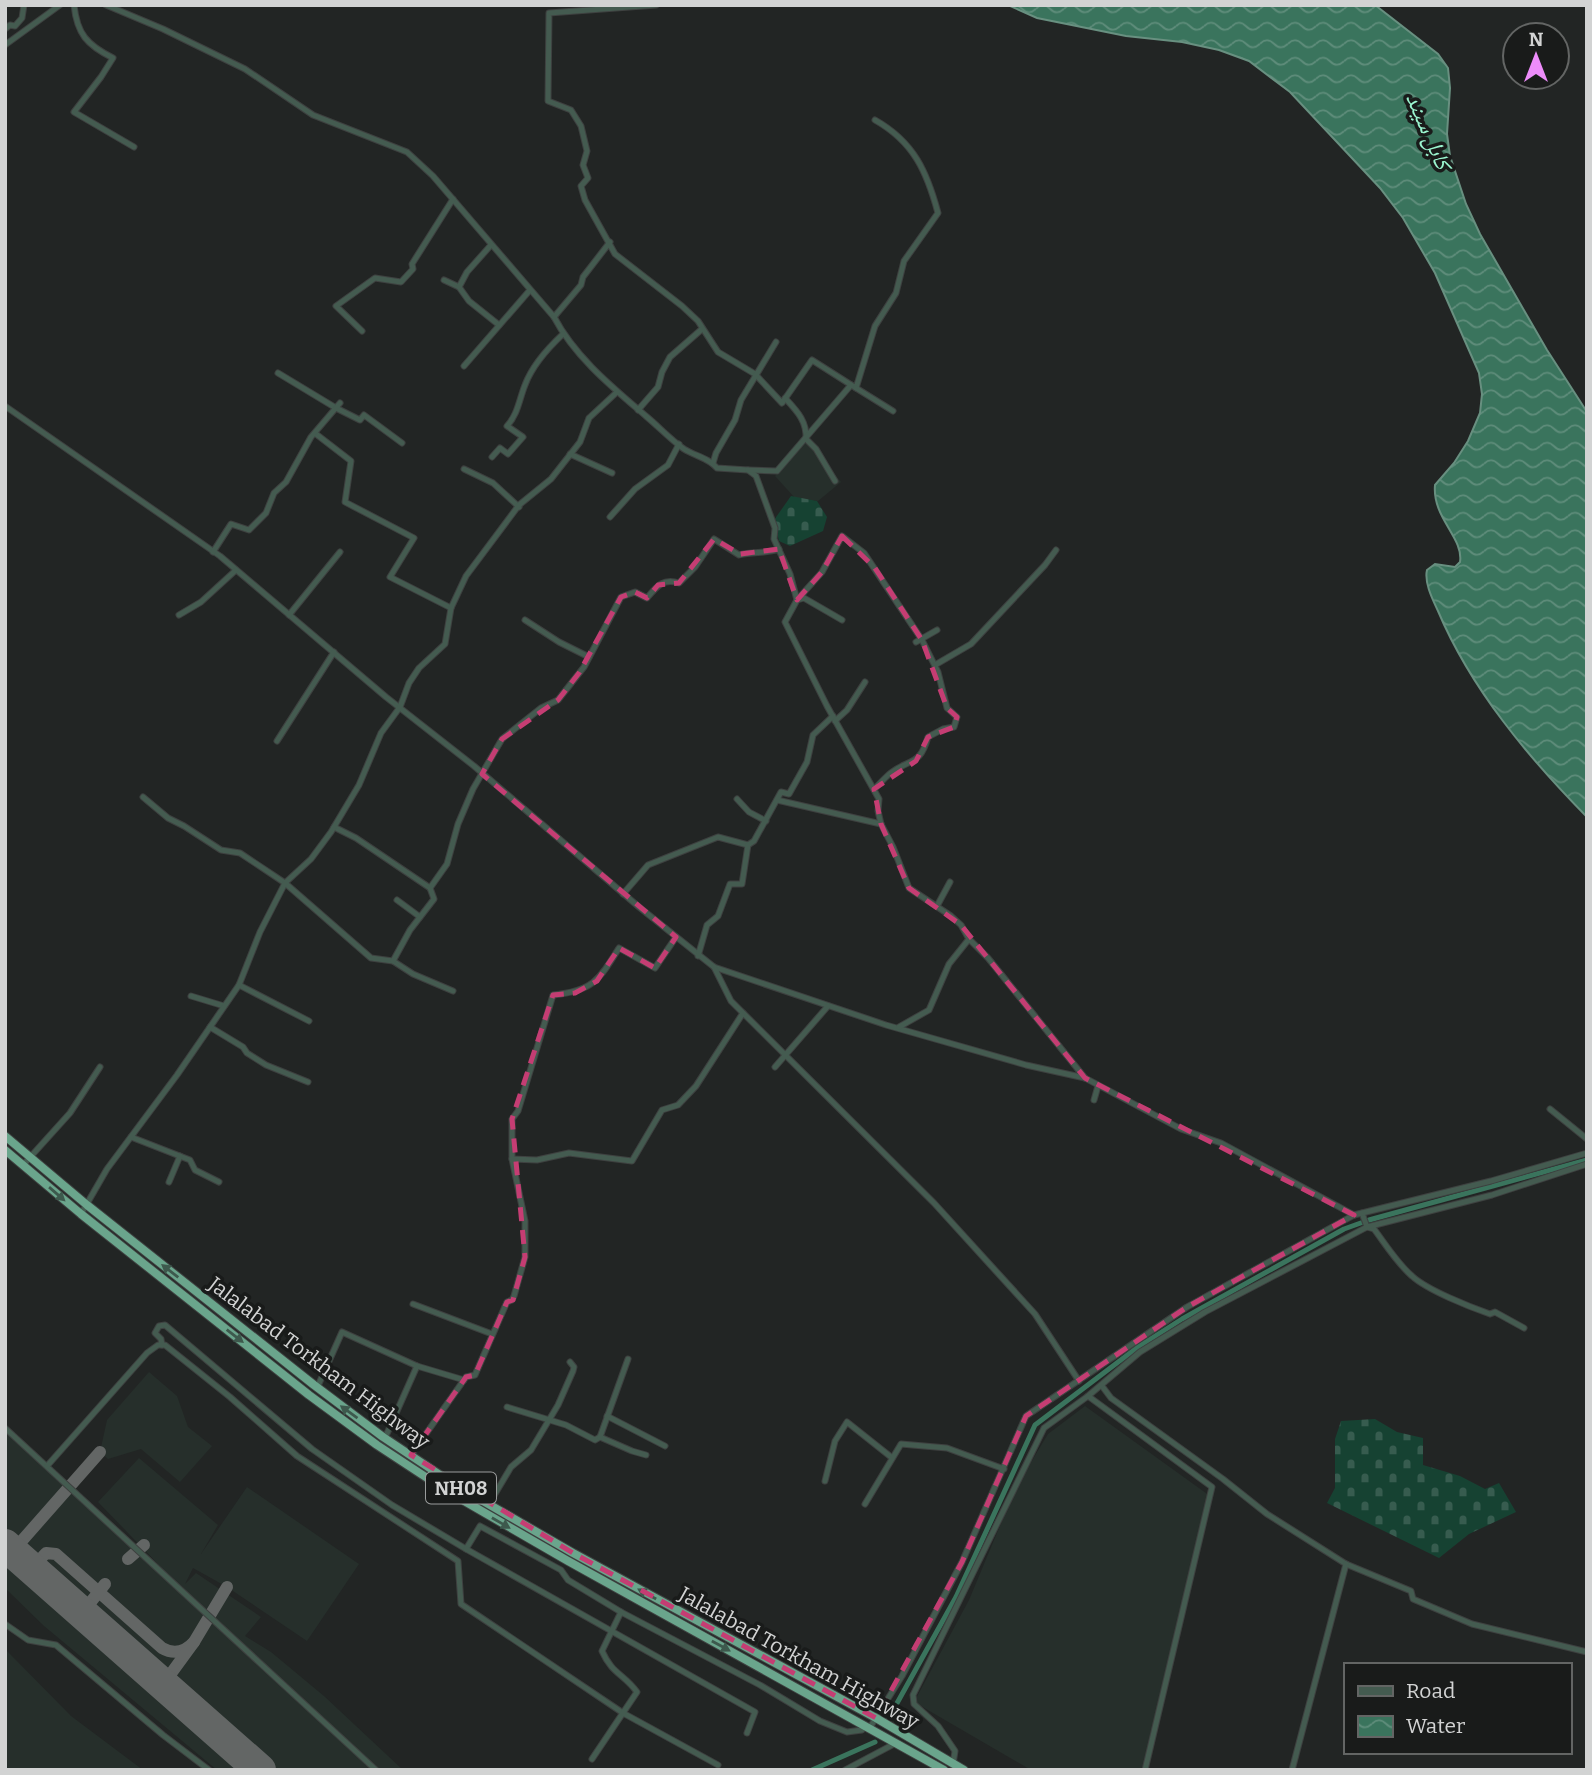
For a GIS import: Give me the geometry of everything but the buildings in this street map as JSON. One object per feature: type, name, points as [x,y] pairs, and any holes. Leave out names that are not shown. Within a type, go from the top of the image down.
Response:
[{"type":"highway","name":"Jalalabad Torkham Highway","points":[[5,1136],[87,1205],[317,1388],[385,1438],[573,1553],[876,1718],[964,1770]]},
{"type":"highway","name":"NH08","points":[[5,1150],[81,1214],[309,1395],[377,1445],[447,1491],[591,1574],[944,1770]]},
{"type":"street","points":[[5,29],[10,25],[15,26],[22,18],[24,5]]},
{"type":"street","points":[[5,45],[60,5]]},
{"type":"street","points":[[74,5],[76,24],[87,41],[113,58],[74,112],[134,147]]},
{"type":"street","points":[[106,5],[245,69],[313,115],[407,152],[433,176],[554,317],[563,334],[583,358],[617,392],[679,444],[717,468],[777,471],[810,431],[854,386],[875,326],[896,293],[904,261],[938,213],[928,178],[916,157],[903,139],[876,120]]},
{"type":"street","points":[[656,5],[549,13],[548,101],[571,110],[581,126],[587,151],[583,165],[588,178],[581,186],[585,200],[615,254],[682,306],[698,321],[718,352],[755,374],[782,403],[812,360],[893,411]]},
{"type":"street","points":[[362,331],[336,306],[375,278],[401,282],[413,269],[412,264],[453,199]]},
{"type":"street","points":[[554,317],[581,285],[583,276],[610,242]]},
{"type":"street","points":[[459,287],[467,272],[491,245]]},
{"type":"street","points":[[444,279],[459,287],[469,301],[499,325]]},
{"type":"street","points":[[464,366],[530,290]]},
{"type":"street","points":[[638,410],[659,387],[662,372],[670,357],[702,329]]},
{"type":"street","points":[[492,457],[500,448],[508,454],[523,437],[507,426],[516,416],[526,382],[550,346],[563,334]]},
{"type":"street","points":[[713,463],[735,420],[741,400],[776,342]]},
{"type":"street","points":[[278,373],[360,420],[364,415],[402,443]]},
{"type":"street","points":[[81,1214],[107,1169],[239,985],[260,932],[285,883],[311,859],[334,827],[359,785],[381,733],[400,707],[409,683],[419,668],[445,644],[451,608],[466,576],[519,507],[551,479],[580,442],[589,418],[617,392]]},
{"type":"street","points":[[785,398],[802,416],[807,429],[806,439]]},
{"type":"street","points":[[5,405],[236,570],[714,967],[898,1028],[1026,1065],[1086,1077]]},
{"type":"street","points":[[213,552],[231,524],[249,530],[266,513],[274,493],[286,482],[316,434],[338,406]]},
{"type":"street","points":[[316,434],[351,461],[345,502],[414,538],[390,577],[451,608]]},
{"type":"street","points":[[806,439],[816,449],[835,481]]},
{"type":"street","points":[[610,517],[635,489],[668,465],[679,444]]},
{"type":"street","points":[[570,454],[612,473]]},
{"type":"street","points":[[464,469],[494,483],[519,507]]},
{"type":"street","points":[[748,470],[756,476],[760,485],[775,527],[774,540],[790,574],[797,600]]},
{"type":"street","points":[[874,789],[893,771],[916,761],[923,753],[928,737],[954,727],[957,717],[947,708],[935,665],[864,553],[842,536],[822,572],[797,600],[785,622],[834,719],[874,789],[880,799],[878,811],[881,824],[909,888],[961,925],[968,939],[988,958],[1086,1077],[1098,1086],[1181,1129],[1221,1143],[1354,1215]]},
{"type":"street","points":[[430,888],[447,864],[458,824],[502,740],[541,708],[558,700],[589,657],[621,597],[635,592],[647,598],[658,585],[669,580],[679,583],[695,567],[714,539],[739,555],[754,551],[769,553],[779,549]]},
{"type":"street","points":[[935,665],[971,645],[1056,550]]},
{"type":"street","points":[[289,615],[340,552]]},
{"type":"street","points":[[179,615],[201,602],[236,570]]},
{"type":"street","points":[[797,600],[804,598],[842,620]]},
{"type":"street","points":[[525,620],[589,657]]},
{"type":"street","points":[[919,641],[937,629]]},
{"type":"street","points":[[277,741],[334,652]]},
{"type":"street","points":[[698,956],[707,925],[718,916],[730,884],[742,884],[748,845],[754,841],[781,792],[789,794],[807,762],[813,735],[847,710],[865,682]]},
{"type":"street","points":[[143,797],[168,818],[221,850],[240,853],[285,883],[371,958],[393,961],[413,974],[453,991]]},
{"type":"street","points":[[737,799],[749,812],[766,821]]},
{"type":"street","points":[[777,800],[881,824]]},
{"type":"street","points":[[334,827],[356,838],[430,888],[434,899],[393,961]]},
{"type":"street","points":[[623,894],[648,865],[718,837],[748,845]]},
{"type":"street","points":[[937,906],[950,882]]},
{"type":"street","points":[[397,900],[420,917]]},
{"type":"street","points":[[411,1455],[466,1377],[475,1375],[507,1302],[514,1296],[525,1257],[526,1221],[512,1159],[512,1119],[518,1111],[553,995],[575,993],[597,981],[619,948],[655,968],[676,937]]},
{"type":"street","points":[[898,1028],[929,1010],[949,964],[968,939]]},
{"type":"street","points":[[714,967],[731,1001],[934,1203],[1035,1314],[1079,1381]]},
{"type":"street","points":[[239,985],[309,1021]]},
{"type":"street","points":[[191,996],[224,1006]]},
{"type":"street","points":[[775,1067],[828,1006]]},
{"type":"street","points":[[512,1159],[537,1160],[569,1153],[632,1161],[662,1110],[678,1105],[696,1086],[743,1013]]},
{"type":"street","points":[[210,1027],[266,1065],[308,1082]]},
{"type":"street","points":[[23,1164],[70,1113],[100,1067]]},
{"type":"street","points":[[1094,1100],[1098,1086]]},
{"type":"street","points":[[1550,1109],[1587,1139]]},
{"type":"street","points":[[131,1137],[190,1160],[195,1170],[219,1182]]},
{"type":"street","points":[[466,1549],[480,1526],[561,1570],[568,1580],[621,1612],[761,1685],[820,1721],[847,1732],[862,1730],[876,1718],[902,1676],[962,1562],[1026,1416],[1187,1307],[1354,1215],[1491,1181],[1587,1153]]},
{"type":"street","points":[[169,1182],[180,1156]]},
{"type":"street","points":[[954,1764],[955,1751],[938,1726],[914,1704],[913,1695],[1044,1428],[1102,1386],[1140,1352],[1205,1312],[1367,1227],[1492,1195],[1587,1164]]},
{"type":"street","points":[[1362,1213],[1367,1227]]},
{"type":"street","points":[[1367,1227],[1374,1229],[1391,1254],[1413,1278],[1476,1309],[1490,1314],[1495,1312],[1524,1328]]},
{"type":"street","points":[[413,1304],[492,1335]]},
{"type":"street","points":[[162,1345],[161,1339],[155,1333],[159,1326],[165,1325],[312,1449],[393,1505],[755,1712],[747,1733]]},
{"type":"street","points":[[317,1388],[342,1332],[417,1366],[464,1380]]},
{"type":"street","points":[[47,1466],[147,1353],[162,1345],[180,1356],[297,1456],[458,1562],[461,1604],[623,1713],[718,1765]]},
{"type":"street","points":[[507,1407],[582,1432],[595,1440],[600,1437],[628,1359]]},
{"type":"street","points":[[489,1504],[511,1467],[531,1450],[549,1420],[573,1371],[574,1367],[570,1362]]},
{"type":"street","points":[[385,1438],[417,1366]]},
{"type":"street","points":[[1102,1386],[1111,1398],[1212,1470],[1267,1514],[1346,1563],[1411,1591],[1413,1599],[1472,1624],[1587,1652]]},
{"type":"street","points":[[1088,1396],[1212,1487],[1145,1770]]},
{"type":"street","points":[[607,1416],[665,1446]]},
{"type":"street","points":[[825,1481],[835,1441],[847,1422],[891,1457]]},
{"type":"street","points":[[5,1428],[376,1770]]},
{"type":"street","points":[[600,1437],[646,1455]]},
{"type":"street","points":[[865,1504],[901,1444],[947,1448],[1004,1469]]},
{"type":"street","points":[[1292,1770],[1346,1563]]},
{"type":"street","points":[[592,1759],[637,1692],[630,1683],[613,1671],[602,1651],[621,1612]]},
{"type":"street","points":[[5,1624],[28,1640],[56,1645],[209,1770]]},
{"type":"street","points":[[845,1770],[896,1743]]},
{"type":"highlighted area","points":[[842,536],[875,568],[922,640],[947,708],[957,717],[954,727],[928,737],[916,761],[874,789],[881,824],[909,888],[961,925],[1085,1078],[1354,1215],[1187,1307],[1026,1416],[962,1562],[876,1718],[573,1553],[411,1455],[466,1377],[475,1375],[507,1302],[513,1300],[525,1257],[512,1119],[553,995],[575,993],[597,981],[619,948],[655,968],[676,937],[482,774],[502,739],[558,700],[579,673],[621,597],[635,592],[647,598],[658,585],[679,583],[714,539],[740,554],[779,549],[797,600],[822,572]]},
{"type":"shaded area","points":[[807,441],[841,482],[818,501],[795,498],[775,476]]},
{"type":"shaded area","points":[[149,1372],[177,1396],[188,1427],[212,1446],[180,1482],[141,1449],[108,1459],[100,1452],[107,1420]]},
{"type":"shaded area","points":[[1085,1406],[1210,1496],[1145,1770],[1031,1770],[914,1702],[969,1600],[1017,1485],[1048,1434]]},
{"type":"shaded area","points":[[5,1425],[158,1564],[98,1502],[139,1458],[218,1525],[201,1554],[247,1487],[359,1564],[307,1641],[227,1587],[193,1568],[185,1584],[196,1573],[261,1617],[245,1636],[271,1652],[324,1696],[403,1770],[217,1770],[44,1626],[5,1588]]},
{"type":"shaded area","points":[[5,1649],[71,1716],[143,1770],[5,1770]]},
{"type":"green space","points":[[791,496],[817,501],[827,517],[823,531],[790,546],[779,541],[774,520]]},
{"type":"green space","points":[[1375,1419],[1397,1432],[1423,1438],[1423,1465],[1460,1476],[1485,1489],[1499,1483],[1516,1512],[1469,1534],[1439,1558],[1327,1503],[1335,1488],[1335,1439],[1341,1421]]},
{"type":"water","name":"کابل سيند","points":[[1008,5],[1375,5],[1438,54],[1448,68],[1450,88],[1447,134],[1450,156],[1466,204],[1480,234],[1547,350],[1587,412],[1587,817],[1543,770],[1484,695],[1451,640],[1429,591],[1427,570],[1435,564],[1455,567],[1460,562],[1457,544],[1438,508],[1435,485],[1468,441],[1480,413],[1482,394],[1479,373],[1435,273],[1403,218],[1380,188],[1290,92],[1249,61],[1219,50],[1182,42],[1126,36],[1037,18]]},
{"type":"waterway","points":[[891,1714],[956,1597],[1035,1425],[1138,1347],[1182,1319],[1344,1229],[1587,1160]]},
{"type":"waterway","points":[[812,1770],[875,1742]]},
{"type":"taxiway","points":[[5,1544],[13,1547],[19,1544],[100,1452]]},
{"type":"taxiway","points":[[128,1559],[144,1545]]},
{"type":"taxiway","points":[[32,1568],[46,1553],[56,1554],[162,1648],[179,1651],[194,1642]]},
{"type":"taxiway","points":[[77,1609],[86,1608],[105,1584]]},
{"type":"taxiway","points":[[159,1680],[167,1679],[194,1642],[227,1587]]},
{"type":"taxiway","points":[[86,1608],[92,1621]]},
{"type":"runway","points":[[5,1545],[260,1770]]}]
